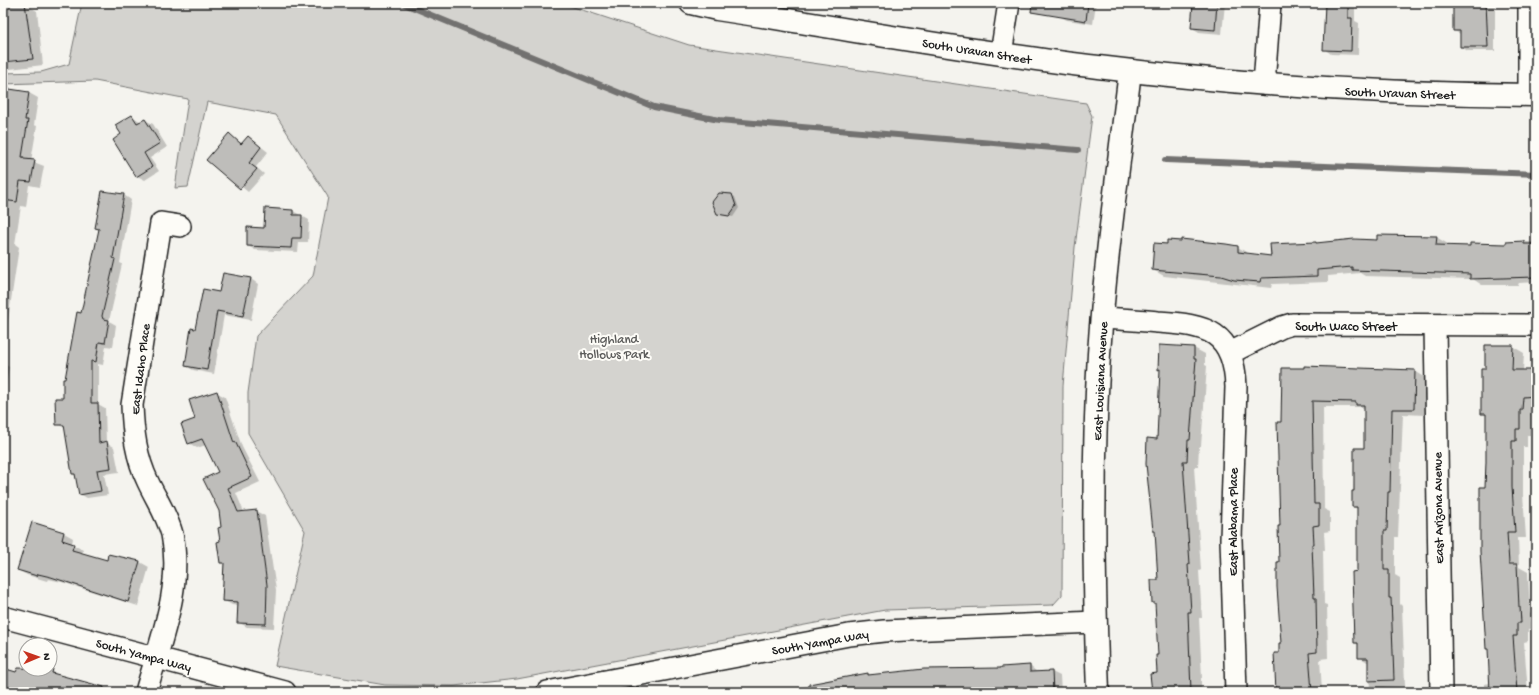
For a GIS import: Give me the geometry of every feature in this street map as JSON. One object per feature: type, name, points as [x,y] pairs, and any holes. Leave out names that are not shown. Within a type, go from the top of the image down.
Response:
[{"type":"street","name":"South Uravan Street","points":[[690,3],[769,10],[1002,54],[1130,71],[1264,84],[1423,94],[1532,95]]},
{"type":"street","points":[[1002,54],[1009,3]]},
{"type":"street","points":[[1264,84],[1270,3]]},
{"type":"street","points":[[1529,3],[1532,95]]},
{"type":"street","name":"East Louisiana Avenue","points":[[1098,692],[1094,475],[1102,318],[1130,71]]},
{"type":"street","name":"East Idaho Place","points":[[146,692],[174,589],[175,561],[172,534],[165,514],[147,481],[138,456],[133,431],[132,405],[161,223],[180,226]]},
{"type":"street","points":[[1102,318],[1189,324],[1206,329],[1220,340],[1230,354]]},
{"type":"street","name":"South Waco Street","points":[[1230,354],[1282,327],[1292,324],[1536,325]]},
{"type":"street","name":"East Arizona Avenue","points":[[1436,325],[1441,692]]},
{"type":"street","name":"East Alabama Place","points":[[1230,354],[1235,370],[1236,387],[1231,540],[1236,692]]},
{"type":"street","name":"South Yampa Way","points":[[3,617],[285,692]]},
{"type":"street","name":"South Yampa Way","points":[[547,692],[581,689],[849,635],[884,631],[1096,622]]},
{"type":"green space","name":"Highland Hollows Park","points":[[82,3],[561,3],[689,45],[1086,103],[1092,116],[1075,247],[1063,386],[1062,595],[1053,605],[885,610],[517,679],[454,686],[385,685],[275,666],[305,531],[248,433],[248,393],[256,336],[313,276],[328,197],[276,115],[207,102],[188,187],[175,188],[188,99],[95,81],[3,84],[3,73],[41,72],[69,64]]},
{"type":"building","points":[[25,3],[33,59],[3,62],[3,6]]},
{"type":"building","points":[[1032,3],[1088,3],[1086,21],[1031,12]]},
{"type":"building","points":[[1193,3],[1217,3],[1215,30],[1191,28]]},
{"type":"building","points":[[1325,3],[1348,3],[1348,18],[1352,18],[1351,51],[1323,50]]},
{"type":"building","points":[[1453,3],[1486,3],[1488,47],[1460,47],[1460,31],[1453,31]]},
{"type":"building","points":[[3,88],[29,92],[25,120],[28,120],[22,157],[24,157],[24,159],[35,160],[31,182],[20,181],[17,202],[3,200]]},
{"type":"building","points":[[132,115],[137,123],[145,119],[160,143],[144,153],[152,167],[136,177],[113,140],[121,134],[115,125]]},
{"type":"building","points":[[229,133],[241,144],[248,136],[261,147],[249,163],[257,169],[240,189],[206,160]]},
{"type":"building","points":[[102,191],[124,194],[113,258],[115,259],[102,316],[103,319],[109,320],[105,343],[99,342],[96,362],[91,361],[91,403],[98,403],[99,443],[107,441],[111,468],[97,470],[101,491],[79,495],[75,474],[72,474],[64,425],[56,425],[55,398],[63,398],[63,379],[65,379],[77,312],[81,313],[99,229],[95,228]]},
{"type":"building","points":[[719,193],[732,194],[736,206],[729,216],[717,214],[712,202]]},
{"type":"building","points":[[265,208],[293,210],[293,215],[302,215],[301,238],[292,238],[291,248],[247,246],[247,227],[264,228]]},
{"type":"building","points":[[1377,235],[1437,236],[1436,245],[1470,246],[1470,243],[1506,244],[1506,242],[1524,241],[1524,244],[1536,244],[1536,277],[1470,279],[1470,274],[1352,270],[1352,267],[1317,270],[1317,276],[1261,278],[1260,282],[1234,280],[1221,276],[1152,270],[1154,243],[1167,244],[1167,240],[1181,241],[1181,239],[1226,244],[1238,246],[1238,252],[1271,256],[1270,244],[1316,243],[1354,239],[1377,240]]},
{"type":"building","points":[[223,273],[251,278],[243,316],[217,311],[207,370],[185,366],[191,328],[195,329],[203,289],[219,292]]},
{"type":"building","points":[[1159,345],[1194,347],[1194,359],[1196,359],[1190,440],[1188,440],[1187,461],[1183,461],[1190,564],[1188,565],[1191,612],[1188,612],[1191,692],[1152,692],[1150,674],[1157,673],[1156,655],[1158,655],[1155,603],[1152,603],[1151,580],[1158,580],[1155,531],[1153,531],[1146,464],[1147,438],[1157,439],[1160,369],[1158,370]]},
{"type":"building","points":[[1485,345],[1513,345],[1512,370],[1536,370],[1536,396],[1523,397],[1522,410],[1520,410],[1520,429],[1516,429],[1516,441],[1512,441],[1512,487],[1515,532],[1507,532],[1509,564],[1517,564],[1521,623],[1517,623],[1517,636],[1513,636],[1517,692],[1490,692],[1488,649],[1486,649],[1480,551],[1480,487],[1485,487],[1486,462],[1486,414],[1481,414],[1481,369],[1485,369]]},
{"type":"building","points":[[1304,366],[1415,370],[1414,409],[1392,409],[1390,492],[1388,492],[1387,531],[1384,531],[1384,570],[1389,570],[1389,598],[1391,598],[1394,680],[1368,681],[1368,658],[1358,658],[1358,643],[1354,643],[1352,572],[1357,571],[1357,507],[1352,507],[1352,491],[1354,491],[1354,448],[1364,448],[1364,405],[1356,405],[1356,402],[1312,401],[1314,504],[1319,504],[1319,525],[1313,526],[1314,544],[1312,544],[1314,598],[1316,598],[1317,652],[1309,653],[1312,692],[1276,691],[1274,653],[1279,653],[1279,643],[1281,643],[1277,587],[1277,562],[1279,562],[1278,526],[1280,526],[1277,422],[1281,422],[1282,368],[1304,368]]},
{"type":"building","points":[[217,391],[234,443],[235,441],[252,477],[228,488],[238,512],[257,510],[267,585],[266,624],[237,623],[238,602],[222,601],[224,563],[220,563],[217,542],[220,541],[218,528],[221,527],[219,511],[203,479],[218,472],[202,439],[188,444],[181,424],[195,419],[189,400]]},
{"type":"building","points":[[32,522],[64,532],[62,540],[74,544],[72,550],[107,560],[108,554],[140,561],[128,602],[51,577],[38,574],[37,576],[17,570]]},
{"type":"building","points":[[1030,665],[1030,672],[1052,671],[1053,692],[809,692],[809,684],[868,673],[868,675],[924,669],[1001,668]]},
{"type":"building","points":[[3,668],[16,672],[18,668],[18,677],[58,677],[58,675],[104,687],[103,692],[3,692]]},
{"type":"waterway","points":[[402,3],[654,107],[719,120],[1078,150]]},
{"type":"waterway","points":[[1165,160],[1536,174]]}]
